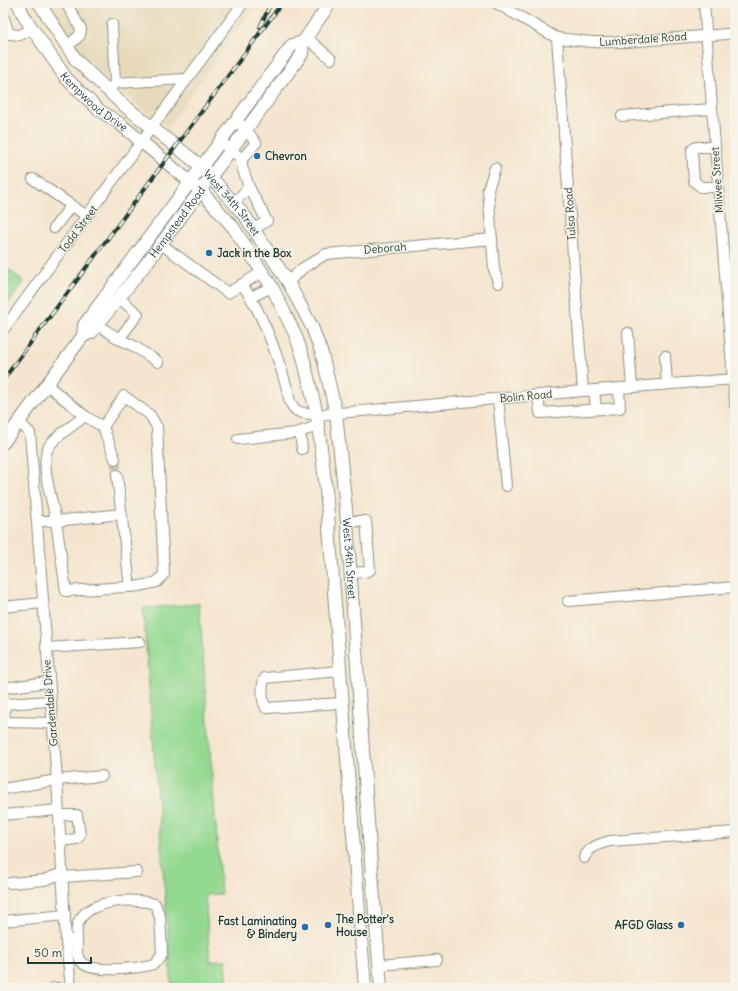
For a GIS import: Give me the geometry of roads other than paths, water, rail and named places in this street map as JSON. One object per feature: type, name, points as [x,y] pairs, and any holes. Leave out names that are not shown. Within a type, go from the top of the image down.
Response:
[{"type":"main road","name":"Kempwood Drive","points":[[18,3],[32,29],[66,78],[99,110],[119,123],[191,182]]},
{"type":"main road","name":"Kempwood Drive","points":[[38,3],[76,60],[111,87],[153,128],[202,167]]},
{"type":"main road","name":"Hempstead Road","points":[[3,443],[82,336],[84,325],[292,45],[304,39],[330,3]]},
{"type":"main road","name":"Hempstead Road","points":[[82,336],[92,332],[162,244],[302,54],[304,39]]},
{"type":"main road","points":[[53,61],[67,48]]},
{"type":"main road","name":"West 34th Street","points":[[202,167],[234,203],[254,229],[288,282],[312,327],[322,354],[336,413],[347,521],[366,800],[381,988]]},
{"type":"main road","name":"West 34th Street","points":[[191,182],[233,227],[272,286],[295,334],[303,357],[318,420],[332,564],[341,703],[365,988]]},
{"type":"main road","points":[[332,564],[350,568]]},
{"type":"main road","points":[[350,802],[366,800]]},
{"type":"street","points":[[66,3],[81,29],[80,35],[67,48]]},
{"type":"street","name":"Todd Street","points":[[3,330],[153,128],[186,79],[243,3]]},
{"type":"street","name":"Lumberdale Road","points":[[496,3],[557,38],[592,42],[626,42],[705,34],[726,34]]},
{"type":"street","name":"Milwee Street","points":[[704,3],[705,34],[735,405]]},
{"type":"street","points":[[3,15],[9,34],[20,35],[32,29]]},
{"type":"street","points":[[112,24],[111,87],[186,79]]},
{"type":"street","name":"Tulsa Road","points":[[557,38],[583,390]]},
{"type":"street","points":[[304,39],[331,59]]},
{"type":"street","points":[[622,116],[711,108]]},
{"type":"street","points":[[236,121],[246,129],[256,142],[242,159],[242,167],[249,188],[267,221],[254,229]]},
{"type":"street","points":[[220,142],[242,159]]},
{"type":"street","points":[[714,147],[696,147],[692,150],[694,181],[701,188],[717,188]]},
{"type":"street","points":[[495,168],[488,189],[494,269],[498,283]]},
{"type":"street","points":[[33,179],[87,216]]},
{"type":"street","points":[[234,203],[249,188]]},
{"type":"street","points":[[54,228],[71,206]]},
{"type":"street","name":"Deborah","points":[[288,282],[303,268],[326,254],[492,239]]},
{"type":"street","points":[[162,244],[228,293],[262,272]]},
{"type":"street","points":[[242,284],[251,297],[279,361],[291,404],[296,410],[318,420]]},
{"type":"street","points":[[251,297],[272,286]]},
{"type":"street","points":[[119,298],[138,314],[119,339]]},
{"type":"street","points":[[98,325],[158,362]]},
{"type":"street","points":[[628,333],[632,387]]},
{"type":"street","points":[[665,356],[667,384]]},
{"type":"street","name":"Bolin Road","points":[[318,420],[336,413],[583,390],[733,380]]},
{"type":"street","points":[[46,384],[86,416],[103,427],[115,459]]},
{"type":"street","points":[[538,395],[540,413],[620,408],[619,388]]},
{"type":"street","points":[[594,390],[596,410]]},
{"type":"street","points":[[568,392],[569,411]]},
{"type":"street","points":[[86,416],[62,434],[48,448],[46,460],[49,489],[53,501],[66,591],[130,587],[157,582],[164,574],[157,427],[150,415],[124,396],[103,427]]},
{"type":"street","points":[[498,398],[506,486]]},
{"type":"street","points":[[238,439],[300,432],[318,420]]},
{"type":"street","name":"Gardendale Drive","points":[[19,422],[30,433],[59,813],[66,941],[71,988]]},
{"type":"street","points":[[300,432],[302,449]]},
{"type":"street","points":[[117,475],[130,587]]},
{"type":"street","points":[[37,521],[56,521],[121,514]]},
{"type":"street","points":[[347,521],[366,520],[368,533],[370,570],[364,572],[350,568]]},
{"type":"street","points":[[568,601],[735,587]]},
{"type":"street","points":[[3,608],[42,603]]},
{"type":"street","points":[[46,648],[140,642]]},
{"type":"street","points":[[339,671],[265,678],[263,681],[264,705],[266,708],[341,703]]},
{"type":"street","points":[[3,688],[48,682]]},
{"type":"street","points":[[50,701],[4,704],[4,717],[5,722],[52,723]]},
{"type":"street","points":[[3,788],[56,780],[102,776]]},
{"type":"street","points":[[3,815],[59,813],[77,815],[80,835],[77,839],[60,841]]},
{"type":"street","points":[[584,858],[587,851],[610,841],[735,832]]},
{"type":"street","points":[[10,883],[44,880],[63,875],[137,872]]},
{"type":"street","points":[[128,900],[142,900],[155,904],[160,917],[162,954],[154,964],[128,970],[99,968],[83,964],[79,960],[78,940],[77,927],[85,914],[90,909],[109,903],[128,900]]},
{"type":"street","points":[[3,921],[65,915]]},
{"type":"street","points":[[66,941],[78,940]]},
{"type":"street","points":[[380,965],[437,960]]},
{"type":"tunnel","points":[[115,459],[117,475]]},
{"type":"railway","points":[[260,27],[271,3]]},
{"type":"railway","points":[[3,380],[282,3]]},
{"type":"place","name":"Chevron","points":[[257,156]]},
{"type":"place","name":"Jack in the Box","points":[[209,253]]},
{"type":"place","name":"The Potter's House","points":[[328,925]]},
{"type":"place","name":"AFGD Glass","points":[[681,925]]},
{"type":"place","name":"Fast Laminating & Bindery","points":[[305,927]]}]
